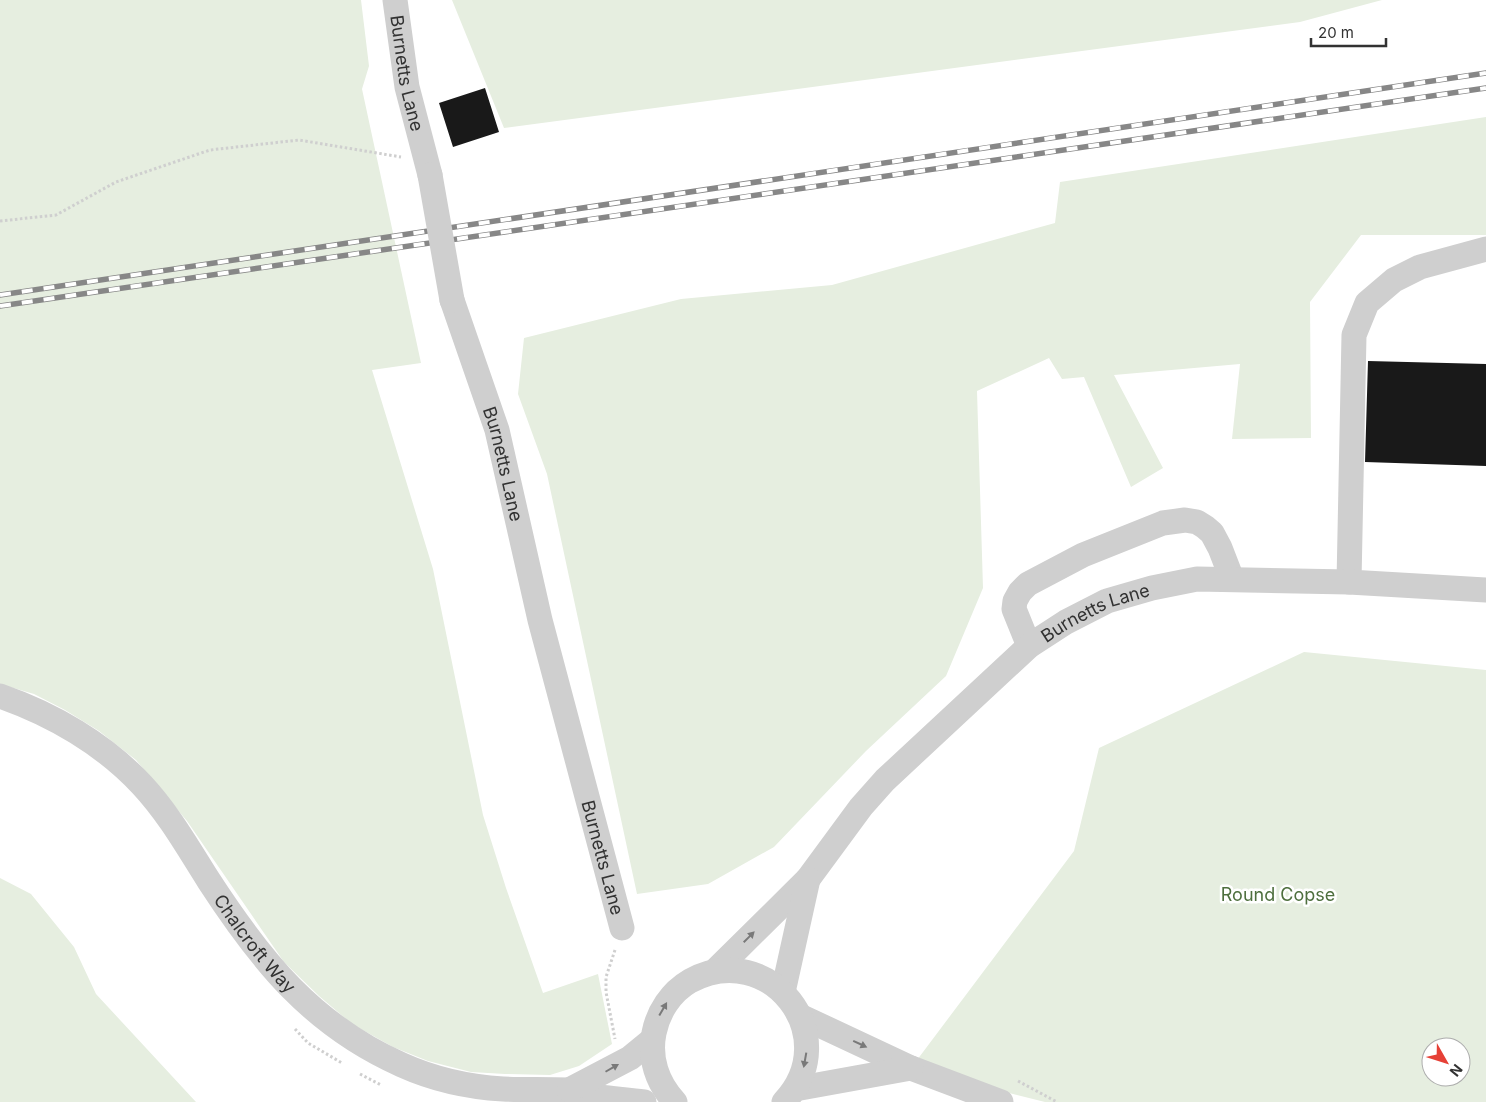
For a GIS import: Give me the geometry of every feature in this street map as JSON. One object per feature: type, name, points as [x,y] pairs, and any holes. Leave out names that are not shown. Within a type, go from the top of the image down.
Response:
[{"type":"street","name":"Burnetts Lane","points":[[395,0],[407,87],[428,168],[452,300],[497,430],[540,620],[622,928]]},
{"type":"street","points":[[1349,582],[1354,335],[1366,303],[1394,280],[1420,267],[1486,249]]},
{"type":"street","points":[[1028,646],[1014,609],[1015,601],[1028,584],[1083,555],[1163,523],[1185,520],[1197,522],[1205,527],[1212,533],[1220,548],[1232,579]]},
{"type":"street","name":"Burnetts Lane","points":[[715,972],[808,879],[861,807],[885,780],[1028,646],[1066,622],[1107,601],[1152,588],[1197,579],[1349,582],[1486,590]]},
{"type":"street","name":"Chalcroft Way","points":[[0,696],[24,704],[85,737],[142,785],[185,841],[244,932],[274,970],[297,995],[325,1020],[353,1040],[403,1066],[466,1084],[502,1089],[569,1090],[599,1097],[644,1102]]},
{"type":"street","name":"Burnetts Lane","points":[[783,992],[808,879]]},
{"type":"street","points":[[675,1102],[660,1083],[652,1055],[652,1040],[662,1009],[684,984],[699,976],[733,970],[752,974],[768,981],[783,992],[800,1016],[806,1038],[806,1060],[801,1075],[789,1095]]},
{"type":"street","points":[[800,1016],[911,1068],[1001,1102]]},
{"type":"street","name":"Chalcroft Way","points":[[569,1090],[624,1061],[652,1040]]},
{"type":"street","points":[[789,1095],[911,1068]]},
{"type":"path","points":[[0,221],[56,215],[116,182],[210,150],[299,140],[428,168]]},
{"type":"path","points":[[622,928],[606,977],[606,992],[615,1041],[624,1061]]},
{"type":"green space","points":[[0,0],[361,0],[369,66],[362,89],[421,363],[372,370],[433,569],[483,815],[506,888],[543,993],[598,974],[612,1044],[579,1066],[550,1075],[471,1072],[428,1061],[393,1047],[352,1024],[319,996],[284,962],[187,821],[136,760],[99,731],[65,710],[34,694],[0,684]]},
{"type":"green space","points":[[452,0],[1382,0],[1300,22],[504,128]]},
{"type":"green space","points":[[1486,117],[1486,235],[1361,235],[1310,302],[1311,438],[1232,439],[1240,364],[1114,375],[1163,468],[1131,487],[1084,377],[1062,379],[1049,358],[977,391],[983,588],[946,676],[866,751],[774,847],[708,884],[637,894],[547,474],[518,394],[524,338],[681,299],[832,285],[1055,223],[1060,182]]},
{"type":"green space","name":"Round Copse","points":[[1304,652],[1486,670],[1486,1102],[1045,1102],[911,1068],[1074,851],[1099,748]]},
{"type":"green space","points":[[0,878],[31,894],[74,947],[96,994],[196,1102],[0,1102]]},
{"type":"building","points":[[485,88],[499,132],[453,147],[439,103]]},
{"type":"building","points":[[1368,361],[1486,364],[1486,466],[1365,462]]},
{"type":"railway","points":[[0,295],[1486,73]]},
{"type":"railway","points":[[0,306],[1486,88]]}]
